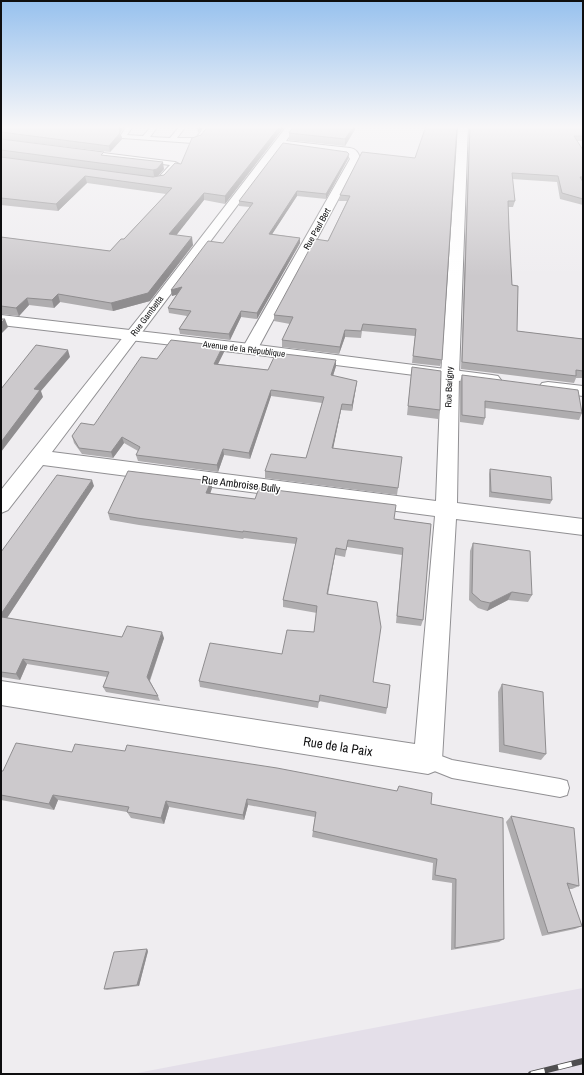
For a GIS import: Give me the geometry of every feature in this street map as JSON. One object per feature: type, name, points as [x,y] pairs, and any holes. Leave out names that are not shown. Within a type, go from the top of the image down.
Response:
[{"type":"street","name":"Rue Gambetta","points":[[1,505],[254,176]]},
{"type":"street","name":"Rue Paul Bert","points":[[250,349],[346,176]]},
{"type":"street","name":"Rue Barigny","points":[[446,510],[450,375],[460,176]]},
{"type":"street","name":"Avenue de la République","points":[[1,320],[504,381]]},
{"type":"street","points":[[536,385],[583,391]]},
{"type":"street","name":"Rue Ambroise Bully","points":[[37,457],[446,510]]},
{"type":"street","points":[[428,760],[446,510],[583,527]]},
{"type":"street","name":"Rue de la Paix","points":[[1,693],[428,760]]},
{"type":"lane","points":[[154,180],[160,179],[163,176]]},
{"type":"lane","points":[[428,760],[452,769],[560,788]]},
{"type":"shaded area","points":[[583,988],[583,1074],[132,1074]]},
{"type":"building","points":[[1,176],[85,176],[56,204],[1,198]]},
{"type":"building","points":[[86,176],[241,176],[225,196],[204,193],[169,234],[192,237],[148,293],[111,303],[58,294],[52,300],[27,298],[16,308],[1,306],[1,237],[110,251],[121,239],[124,239],[172,188]]},
{"type":"building","points":[[258,176],[336,176],[326,194],[297,191],[269,234],[300,238],[257,313],[241,311],[229,334],[179,329],[191,311],[168,308],[182,287],[171,290],[208,241],[223,243],[253,203],[239,201]]},
{"type":"building","points":[[350,176],[454,176],[442,360],[413,356],[416,329],[363,324],[361,331],[345,330],[340,347],[282,340],[293,317],[274,315],[315,239],[328,241],[350,196],[340,195]]},
{"type":"building","points":[[468,176],[512,176],[515,201],[508,201],[512,285],[518,286],[517,331],[583,339],[583,371],[576,370],[576,376],[462,362]]},
{"type":"building","points":[[558,176],[583,176],[580,177],[583,182],[583,199],[562,193]]},
{"type":"building","points":[[171,340],[223,346],[214,364],[268,370],[276,353],[336,360],[331,375],[357,381],[352,405],[342,404],[332,448],[402,457],[398,488],[265,471],[271,454],[306,458],[324,397],[271,390],[249,453],[223,449],[217,465],[136,455],[140,447],[122,437],[111,452],[79,448],[72,436],[81,423],[94,425],[141,357],[157,359]]},
{"type":"building","points":[[36,345],[68,350],[34,389],[40,390],[1,442],[1,389]]},
{"type":"building","points":[[412,367],[441,371],[440,410],[408,406]]},
{"type":"building","points":[[462,375],[578,390],[582,413],[485,401],[485,418],[462,415]]},
{"type":"building","points":[[490,469],[551,477],[552,500],[491,492]]},
{"type":"building","points":[[128,471],[211,481],[206,493],[255,499],[259,488],[396,505],[394,519],[431,524],[423,620],[397,616],[403,548],[348,540],[346,550],[336,548],[327,594],[377,602],[381,627],[373,682],[390,685],[387,708],[320,695],[319,702],[199,681],[210,643],[282,654],[287,630],[314,632],[317,606],[283,600],[297,538],[108,513]]},
{"type":"building","points":[[57,475],[92,480],[1,614],[1,552]]},
{"type":"building","points":[[473,543],[530,551],[532,595],[512,592],[490,603],[481,601],[472,593]]},
{"type":"building","points":[[2,617],[122,637],[127,626],[162,632],[147,677],[158,696],[103,687],[109,672],[23,659],[16,674],[1,672]]},
{"type":"building","points":[[502,684],[543,692],[546,754],[504,745]]},
{"type":"building","points":[[16,743],[72,752],[75,744],[125,751],[127,745],[277,768],[397,791],[399,786],[432,793],[431,804],[503,818],[504,939],[455,948],[456,879],[435,875],[437,859],[313,831],[316,812],[247,799],[243,815],[166,801],[161,818],[127,812],[129,807],[53,795],[49,804],[1,795],[1,771],[3,771]]},
{"type":"building","points":[[511,816],[574,828],[579,886],[567,883],[582,926],[548,933]]},
{"type":"building","points":[[147,949],[137,985],[104,989],[114,952]]},
{"type":"railway","points":[[531,1074],[583,1061]]}]
